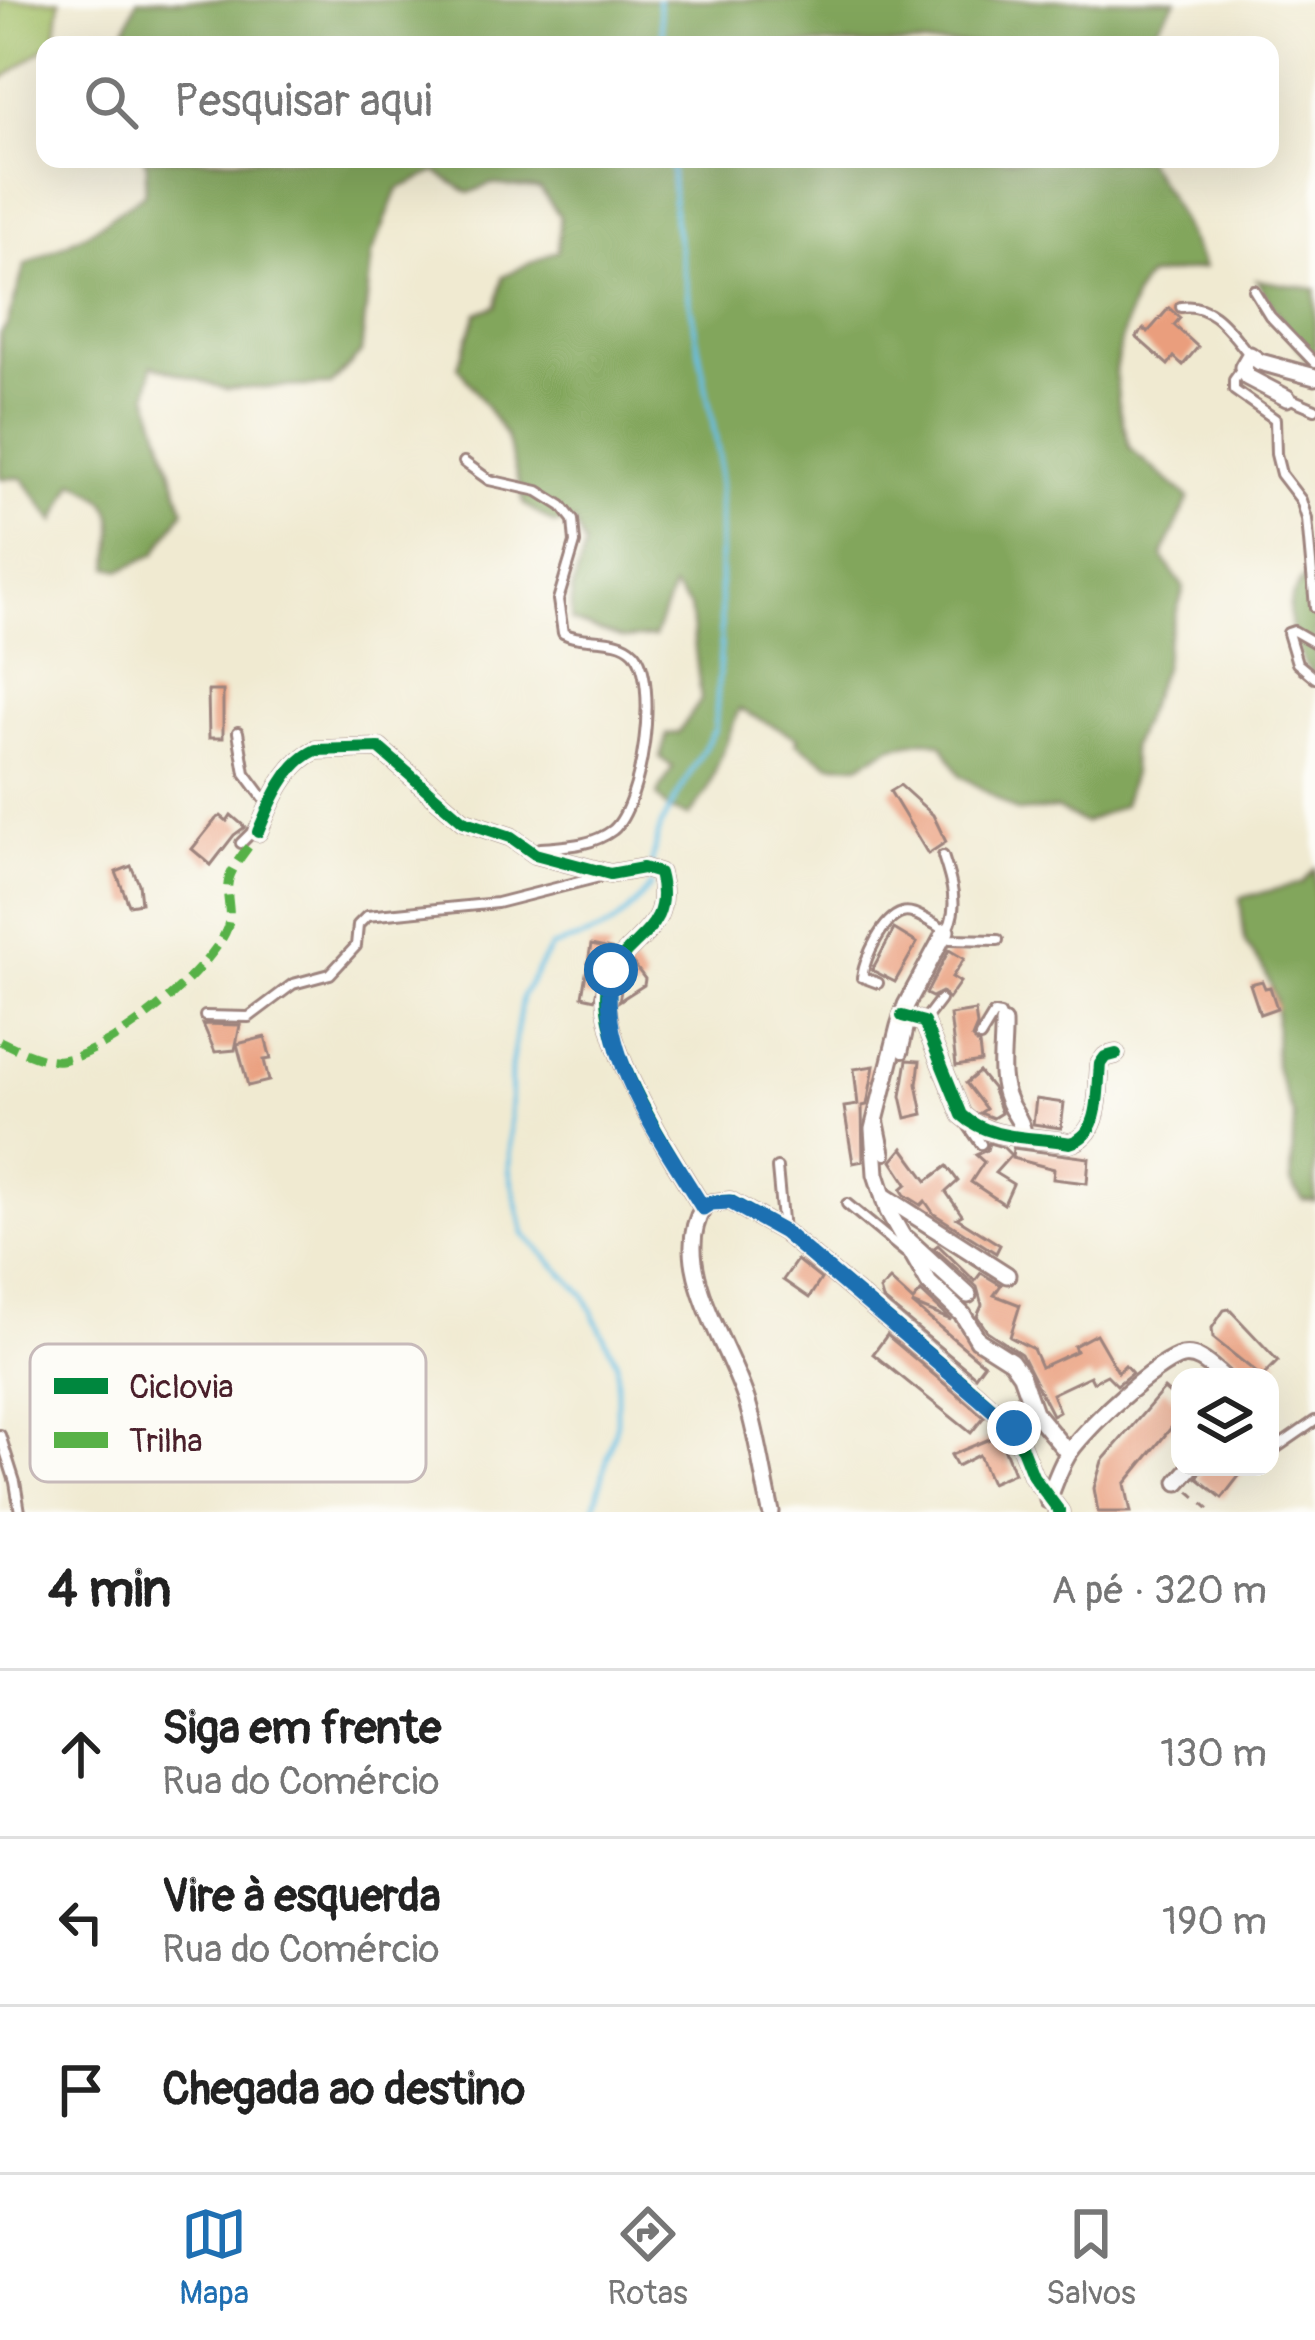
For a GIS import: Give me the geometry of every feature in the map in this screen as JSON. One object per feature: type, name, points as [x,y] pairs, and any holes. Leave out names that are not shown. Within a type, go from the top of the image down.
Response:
[{"type":"street","points":[[1287,398],[1247,377],[1247,361],[1315,377]]},
{"type":"street","points":[[260,827],[291,769],[307,753],[379,748],[463,821],[511,837],[535,854],[610,874],[643,868],[659,874],[664,893],[654,925],[611,970],[607,997],[611,1028],[653,1129],[703,1208]]},
{"type":"street","points":[[946,932],[878,1115],[874,1149],[884,1196],[929,1283],[963,1315],[978,1340],[1011,1361],[1022,1375],[1034,1412],[1068,1453]]},
{"type":"street","points":[[913,1018],[962,1115],[990,1133],[1070,1143],[1090,1133],[1100,1064],[1116,1054]]},
{"type":"street","points":[[1004,1023],[1000,1063],[1008,1102],[1023,1123],[1024,1135]]},
{"type":"street","points":[[884,1196],[1007,1275]]},
{"type":"street","points":[[771,1512],[746,1400],[693,1258],[692,1227],[711,1203],[730,1202],[784,1232],[1014,1428],[1033,1476],[1054,1506]]},
{"type":"street","points":[[908,1245],[924,1250],[968,1295]]},
{"type":"street","points":[[1054,1506],[1068,1453],[1160,1368],[1184,1356],[1201,1358],[1213,1368]]},
{"type":"street","points":[[1178,1482],[1183,1476]]},
{"type":"lane","points":[[1254,290],[1270,316],[1315,362]]},
{"type":"lane","points":[[1181,307],[1196,304],[1211,313],[1247,361],[1234,380],[1234,390],[1275,419],[1281,474],[1301,500],[1307,519],[1315,608]]},
{"type":"lane","points":[[1287,398],[1315,410]]},
{"type":"lane","points":[[464,462],[489,480],[538,491],[562,506],[573,520],[575,543],[558,600],[563,633],[624,646],[637,654],[644,681],[642,759],[634,795],[618,826],[598,839],[541,848],[535,854]]},
{"type":"lane","points":[[1315,643],[1294,631],[1288,633],[1297,663],[1315,678]]},
{"type":"lane","points":[[238,732],[245,773],[265,800],[273,800]]},
{"type":"lane","points":[[241,843],[260,827]]},
{"type":"lane","points":[[943,856],[954,903],[946,932]]},
{"type":"lane","points":[[205,1016],[249,1017],[293,984],[330,974],[356,946],[358,925],[367,916],[496,903],[610,874]]},
{"type":"lane","points":[[878,983],[862,976],[864,964],[901,913],[922,917],[950,939],[998,940]]},
{"type":"lane","points":[[903,1054],[913,1018],[940,1000]]},
{"type":"lane","points":[[980,1037],[994,1014],[1004,1023]]},
{"type":"lane","points":[[878,1115],[886,1155]]},
{"type":"lane","points":[[962,1115],[981,1144]]},
{"type":"lane","points":[[776,1168],[784,1232]]},
{"type":"lane","points":[[847,1204],[905,1252],[908,1245]]},
{"type":"lane","points":[[1279,1446],[1315,1421]]},
{"type":"lane","points":[[0,1435],[20,1512]]},
{"type":"path","points":[[1178,1482],[1213,1512]]},
{"type":"green space","points":[[0,0],[60,0],[56,36],[36,36],[36,54],[0,81]]},
{"type":"green space","points":[[137,0],[1176,0],[1150,36],[122,36]]},
{"type":"green space","points":[[147,168],[1151,168],[1204,268],[1147,277],[1135,295],[1115,370],[1130,449],[1189,498],[1162,557],[1184,588],[1163,668],[1131,748],[1133,773],[1123,805],[1084,823],[1057,809],[1018,812],[960,775],[942,744],[926,740],[893,746],[859,765],[829,764],[796,743],[798,738],[739,709],[707,792],[689,816],[668,809],[657,795],[673,767],[660,758],[667,734],[678,733],[701,700],[690,607],[673,588],[654,637],[623,639],[571,621],[572,590],[585,547],[574,521],[554,524],[524,504],[506,436],[458,366],[477,313],[496,306],[503,276],[558,250],[560,216],[540,189],[490,184],[469,193],[436,172],[398,189],[372,254],[361,353],[331,385],[226,389],[152,365],[148,395],[184,510],[155,554],[121,570],[109,567],[112,515],[101,498],[74,482],[55,522],[22,478],[0,478],[0,334],[25,265],[89,232],[144,194]]},
{"type":"green space","points":[[1257,280],[1315,289],[1315,373]]},
{"type":"green space","points":[[1307,573],[1315,578],[1315,676],[1298,652],[1290,619],[1291,600]]},
{"type":"green space","points":[[1315,869],[1315,1201],[1303,1200],[1291,1183],[1294,1117],[1275,1066],[1276,998],[1264,969],[1245,943],[1240,898],[1302,883]]},
{"type":"building","points":[[1169,308],[1180,318],[1174,325],[1198,347],[1183,365],[1174,357],[1168,365],[1136,337],[1144,329],[1148,332]]},
{"type":"building","points":[[208,691],[223,691],[223,738],[209,738]]},
{"type":"building","points":[[900,785],[933,815],[946,842],[928,854],[890,791]]},
{"type":"building","points":[[231,815],[245,827],[211,865],[192,849],[216,819],[221,816],[227,821]]},
{"type":"building","points":[[131,866],[141,903],[129,905],[116,872]]},
{"type":"building","points":[[894,929],[917,943],[895,982],[872,970]]},
{"type":"building","points":[[591,945],[611,949],[602,964],[595,999],[582,996]]},
{"type":"building","points":[[949,950],[964,959],[952,977],[960,982],[948,999],[942,992],[932,997],[926,994]]},
{"type":"building","points":[[633,963],[644,985],[619,1001],[624,974]]},
{"type":"building","points":[[1262,981],[1265,988],[1270,987],[1277,1008],[1260,1014],[1250,984]]},
{"type":"building","points":[[975,1011],[977,1026],[972,1038],[979,1045],[981,1062],[956,1066],[950,1015]]},
{"type":"building","points":[[203,1024],[240,1025],[235,1050],[215,1052]]},
{"type":"building","points":[[265,1037],[271,1059],[264,1060],[269,1081],[248,1086],[237,1044]]},
{"type":"building","points":[[907,1060],[920,1061],[917,1084],[923,1114],[906,1118],[901,1096]]},
{"type":"building","points":[[874,1066],[867,1105],[862,1106],[863,1161],[853,1163],[844,1107],[858,1105],[854,1069]]},
{"type":"building","points":[[979,1072],[992,1088],[1001,1113],[993,1118],[980,1113],[986,1109],[966,1083]]},
{"type":"building","points":[[1036,1099],[1064,1103],[1061,1128],[1033,1124]]},
{"type":"building","points":[[989,1143],[1011,1155],[995,1173],[1013,1184],[1004,1204],[971,1182],[984,1162],[976,1155],[987,1150]]},
{"type":"building","points":[[903,1148],[927,1181],[947,1166],[958,1181],[946,1192],[962,1215],[957,1218],[1000,1245],[996,1253],[934,1214],[925,1201],[921,1205],[905,1195],[901,1189],[907,1184],[892,1161]]},
{"type":"building","points":[[1013,1148],[1089,1158],[1087,1183],[1053,1179],[1054,1169],[1012,1158]]},
{"type":"building","points":[[938,1245],[975,1281],[981,1273],[1001,1285],[994,1295],[1020,1305],[1010,1337],[1033,1349],[1041,1367],[1076,1351],[1074,1346],[1096,1334],[1118,1372],[1125,1365],[1132,1373],[1117,1385],[1107,1375],[1093,1382],[1090,1376],[1052,1394],[1059,1411],[1052,1415],[1021,1354],[987,1331],[977,1316],[982,1305],[977,1287],[934,1248]]},
{"type":"building","points":[[797,1260],[821,1279],[809,1298],[783,1280]]},
{"type":"building","points":[[890,1280],[913,1301],[921,1292],[951,1320],[912,1304],[984,1364],[975,1376],[883,1300],[880,1290]]},
{"type":"building","points":[[1229,1309],[1278,1361],[1271,1368],[1251,1368],[1213,1338],[1212,1328]]},
{"type":"building","points":[[887,1335],[984,1417],[971,1433],[873,1354]]},
{"type":"building","points":[[1164,1389],[1171,1395],[1171,1428],[1125,1484],[1131,1512],[1098,1512],[1094,1488],[1102,1461]]},
{"type":"building","points":[[999,1435],[1014,1473],[991,1483],[979,1455],[957,1466],[951,1455]]},
{"type":"building","points":[[1198,1476],[1239,1476],[1222,1498]]},
{"type":"waterway","points":[[658,0],[663,36]]},
{"type":"waterway","points":[[651,865],[661,825],[715,729],[721,643],[719,456],[674,219],[671,168]]},
{"type":"waterway","points":[[593,1512],[617,1422],[617,1363],[584,1295],[524,1234],[509,1170],[511,1067],[522,996],[551,947],[608,927],[651,885]]},
{"type":"marked path","points":[[0,1041],[38,1057],[61,1060],[104,1044],[153,1011],[197,971],[225,933],[229,879],[258,832]]},
{"type":"cycle path","points":[[258,832],[280,785],[305,756],[316,750],[379,748],[463,821],[511,837],[535,854],[610,874],[643,868],[659,873],[662,891],[657,917],[613,968],[606,991],[609,1020],[635,1090],[703,1208],[730,1201],[784,1232],[974,1392],[1014,1428],[1033,1476],[1060,1512]]},
{"type":"cycle path","points":[[902,1016],[924,1022],[962,1115],[986,1129],[1013,1136],[1070,1143],[1080,1138],[1096,1111],[1100,1064],[1116,1054]]},
{"type":"route","points":[[611,970],[607,997],[611,1028],[625,1067],[653,1129],[703,1208],[730,1202],[784,1232],[1014,1428]]}]
